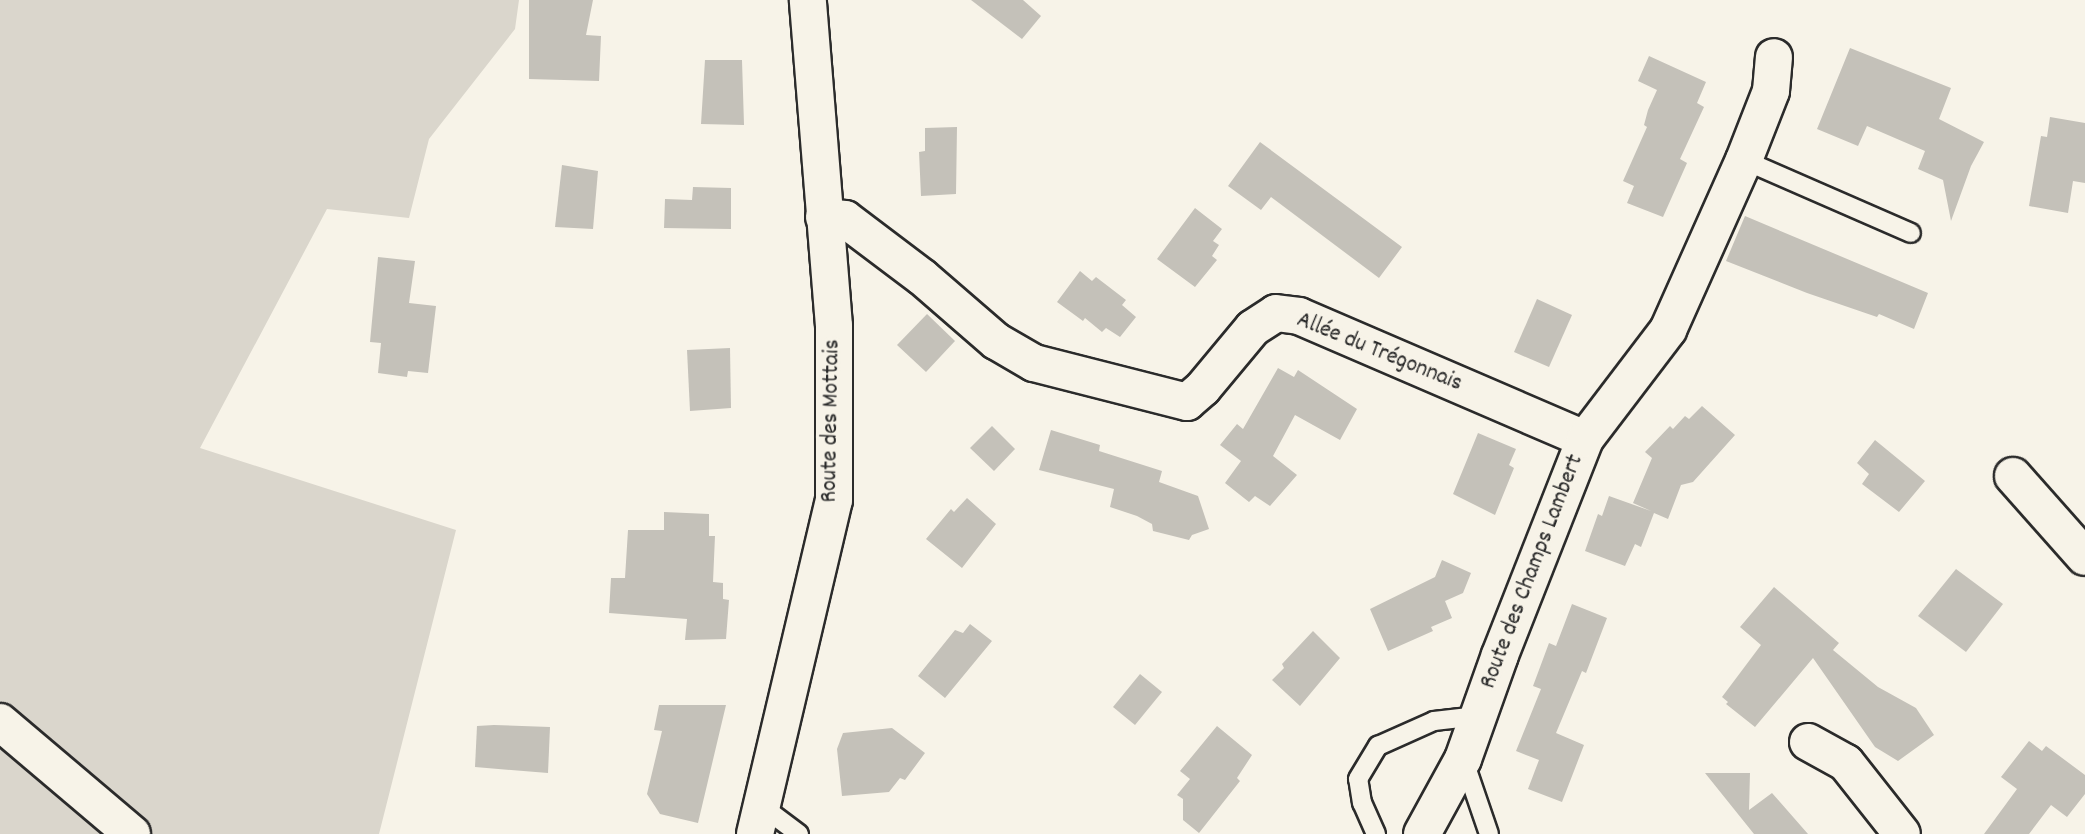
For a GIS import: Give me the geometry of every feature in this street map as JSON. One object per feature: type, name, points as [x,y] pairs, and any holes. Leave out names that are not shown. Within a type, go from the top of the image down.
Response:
[{"type":"street","name":"Route des Mottais","points":[[759,820],[834,500],[834,326],[808,0]]},
{"type":"street","name":"Route des Champs Lambert","points":[[1422,834],[1463,759],[1585,439],[1668,330],[1744,160],[1771,91],[1774,57]]},
{"type":"street","name":"Allée du Trégonnais","points":[[824,217],[845,219],[922,277],[996,341],[1034,363],[1187,402],[1203,388],[1253,328],[1276,313],[1299,316],[1585,439]]},
{"type":"street","points":[[2013,476],[2085,557]]},
{"type":"street","points":[[0,722],[132,834]]},
{"type":"street","points":[[1808,742],[1846,763],[1902,834]]},
{"type":"lane","points":[[1744,160],[1911,233]]},
{"type":"lane","points":[[1376,834],[1362,803],[1358,779],[1378,746],[1434,721],[1478,716]]},
{"type":"lane","points":[[1463,759],[1489,834]]},
{"type":"lane","points":[[759,820],[799,834]]},
{"type":"shaded area","points":[[0,0],[519,0],[515,29],[429,139],[409,218],[327,209],[200,448],[456,530],[379,834],[0,834]]},
{"type":"building","points":[[529,0],[593,0],[586,35],[601,36],[599,81],[529,79]]},
{"type":"building","points":[[971,0],[1023,0],[1041,16],[1022,39]]},
{"type":"building","points":[[1850,48],[1951,88],[1939,119],[1984,142],[1971,166],[1951,221],[1943,180],[1918,169],[1925,151],[1867,126],[1858,146],[1817,129]]},
{"type":"building","points":[[1649,56],[1706,82],[1697,103],[1704,107],[1680,159],[1687,163],[1663,217],[1627,203],[1634,186],[1623,181],[1647,127],[1644,125],[1648,110],[1657,90],[1638,81]]},
{"type":"building","points":[[705,60],[742,60],[744,125],[701,124]]},
{"type":"building","points":[[2050,117],[2085,123],[2085,183],[2073,181],[2068,213],[2029,206],[2041,136],[2047,137]]},
{"type":"building","points":[[957,127],[956,194],[921,196],[919,152],[925,151],[925,128]]},
{"type":"building","points":[[1260,142],[1402,247],[1379,278],[1271,197],[1261,210],[1228,186]]},
{"type":"building","points":[[562,165],[598,171],[593,229],[555,227]]},
{"type":"building","points":[[693,187],[731,188],[731,229],[664,228],[665,199],[692,200]]},
{"type":"building","points":[[1195,208],[1222,229],[1213,241],[1219,245],[1212,256],[1217,260],[1195,287],[1157,259]]},
{"type":"building","points":[[1745,216],[1928,293],[1914,329],[1879,314],[1877,317],[1807,293],[1726,261]]},
{"type":"building","points":[[378,257],[415,261],[409,303],[436,306],[428,373],[408,371],[407,377],[378,373],[381,343],[370,342]]},
{"type":"building","points":[[1080,271],[1092,281],[1096,277],[1126,300],[1122,305],[1136,317],[1120,337],[1106,328],[1102,332],[1057,302]]},
{"type":"building","points":[[1537,299],[1572,315],[1549,367],[1514,352]]},
{"type":"building","points":[[927,314],[955,341],[926,372],[897,345]]},
{"type":"building","points":[[730,348],[731,408],[690,411],[687,350]]},
{"type":"building","points":[[1278,368],[1294,377],[1298,370],[1357,409],[1340,440],[1295,415],[1273,456],[1297,475],[1270,506],[1255,496],[1249,502],[1225,483],[1241,461],[1220,445],[1237,424],[1243,429]]},
{"type":"building","points":[[1702,406],[1735,435],[1693,482],[1681,485],[1668,519],[1654,513],[1641,547],[1635,544],[1625,566],[1585,551],[1598,514],[1602,516],[1609,496],[1651,511],[1633,503],[1652,458],[1645,452],[1670,426],[1673,429],[1685,416],[1689,419]]},
{"type":"building","points":[[992,426],[1015,449],[994,471],[970,448]]},
{"type":"building","points":[[1051,430],[1100,445],[1099,451],[1162,471],[1159,482],[1198,496],[1209,529],[1192,535],[1189,540],[1153,531],[1152,524],[1110,507],[1114,489],[1039,470]]},
{"type":"building","points":[[1478,433],[1516,449],[1509,465],[1514,468],[1495,515],[1453,494]]},
{"type":"building","points":[[1875,440],[1925,481],[1899,512],[1862,484],[1869,474],[1857,463]]},
{"type":"building","points":[[967,498],[996,524],[962,568],[926,539],[951,509],[954,512]]},
{"type":"building","points":[[664,512],[709,514],[709,536],[715,536],[713,582],[723,583],[723,599],[729,600],[726,639],[685,640],[687,619],[609,613],[611,578],[625,578],[628,530],[664,530]]},
{"type":"building","points":[[1442,560],[1471,573],[1463,593],[1445,601],[1452,618],[1431,627],[1433,631],[1388,651],[1370,609],[1435,577]]},
{"type":"building","points":[[1956,569],[2003,604],[1966,652],[1918,616]]},
{"type":"building","points":[[1774,587],[1839,643],[1833,650],[1878,687],[1916,708],[1934,735],[1898,761],[1875,747],[1813,658],[1755,727],[1726,704],[1728,702],[1722,697],[1761,645],[1740,627]]},
{"type":"building","points":[[1572,604],[1607,618],[1586,673],[1582,671],[1556,733],[1584,745],[1562,802],[1528,789],[1539,760],[1516,751],[1541,689],[1533,686],[1549,643],[1556,646]]},
{"type":"building","points":[[970,624],[992,641],[945,698],[918,676],[955,630],[963,633]]},
{"type":"building","points":[[1313,631],[1340,658],[1300,706],[1272,680],[1284,668],[1282,664]]},
{"type":"building","points":[[1140,674],[1162,692],[1135,725],[1113,707]]},
{"type":"building","points":[[659,705],[726,705],[698,823],[660,814],[647,794],[662,731],[654,730]]},
{"type":"building","points":[[477,726],[550,727],[548,773],[475,767]]},
{"type":"building","points":[[1217,726],[1252,755],[1237,778],[1240,781],[1199,833],[1183,820],[1183,799],[1177,795],[1190,779],[1180,771]]},
{"type":"building","points":[[892,728],[925,753],[905,780],[900,778],[889,792],[842,796],[837,749],[843,733]]},
{"type":"building","points":[[2029,741],[2042,751],[2046,746],[2085,775],[2085,794],[2067,817],[2051,805],[2029,834],[1984,834],[2017,789],[2001,777]]},
{"type":"building","points":[[1705,773],[1750,773],[1749,810],[1772,793],[1808,834],[1754,834]]}]
